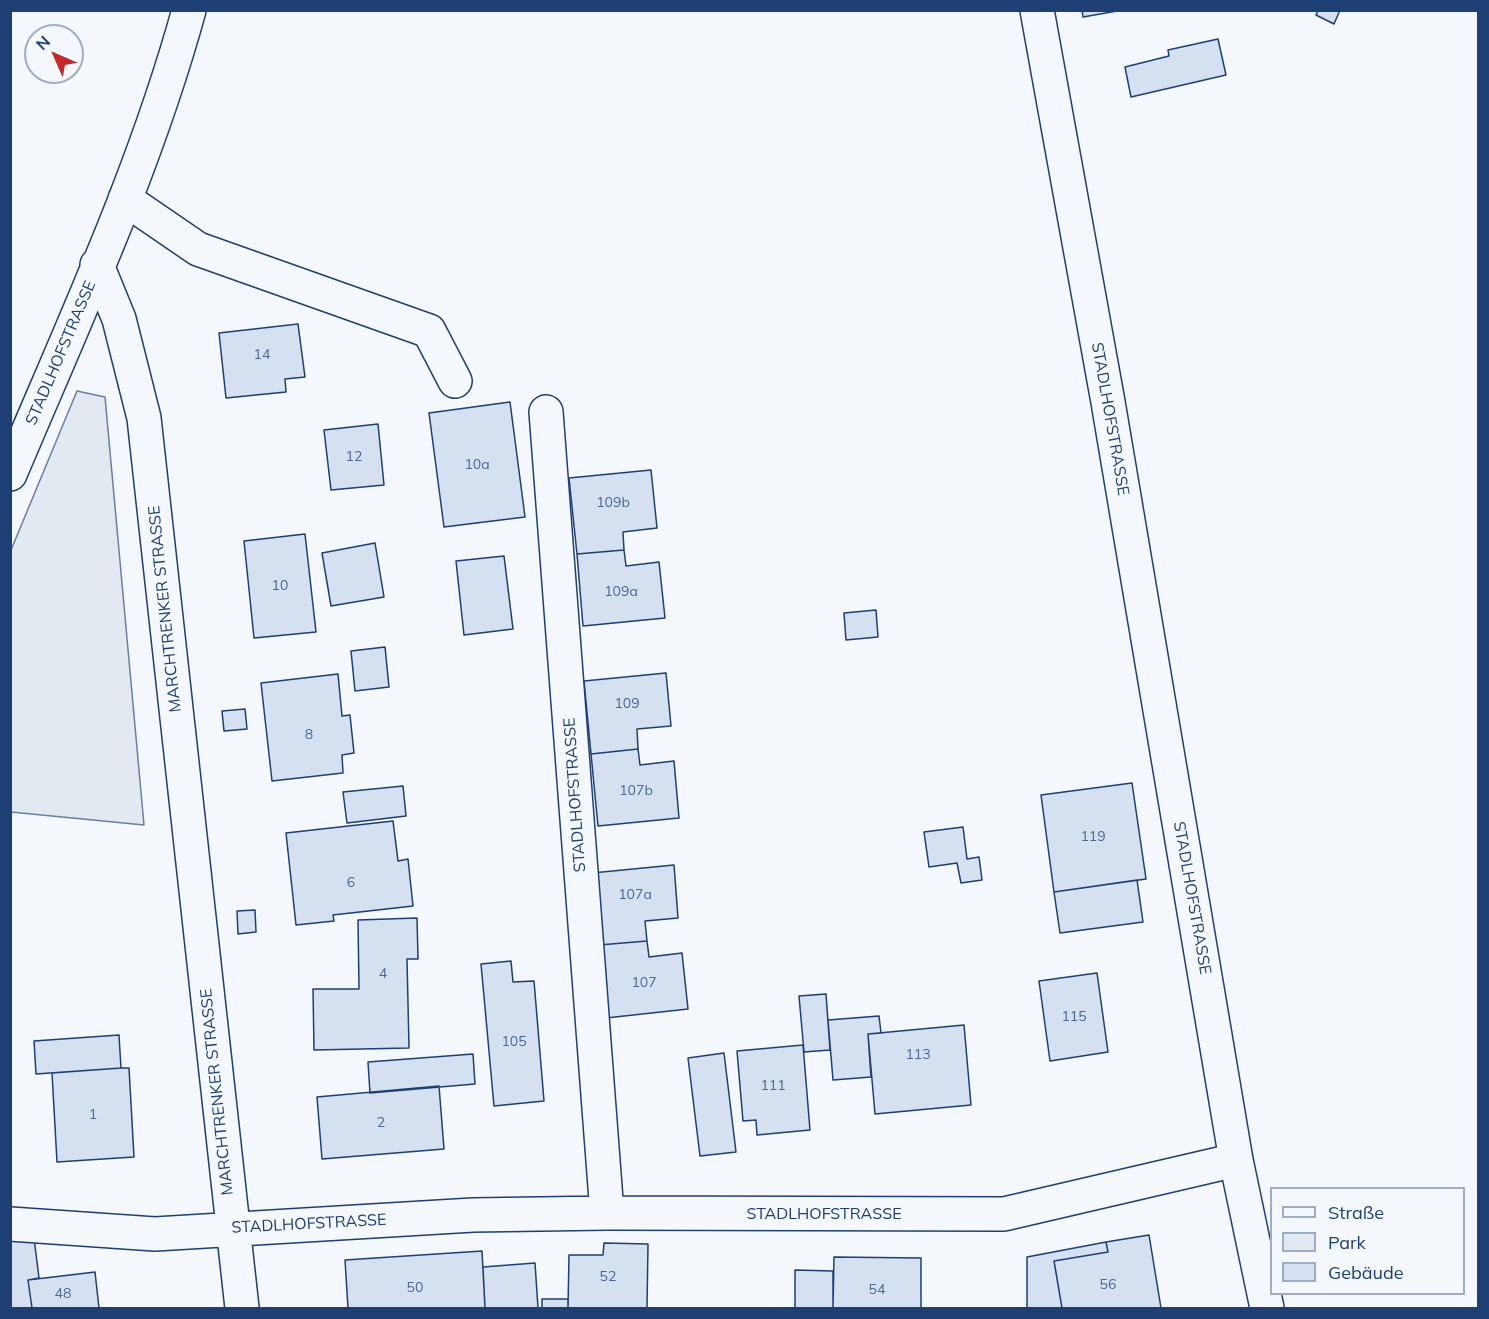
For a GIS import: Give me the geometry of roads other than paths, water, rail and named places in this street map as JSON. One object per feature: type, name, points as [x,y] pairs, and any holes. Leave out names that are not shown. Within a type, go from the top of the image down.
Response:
[{"type":"street","points":[[97,266],[125,199],[189,10]]},
{"type":"street","name":"STADLHOFSTRASSE","points":[[10,1224],[155,1234],[472,1215],[1004,1214],[1236,1160],[1110,414],[1037,10]]},
{"type":"street","points":[[125,199],[198,249],[429,331],[455,381]]},
{"type":"street","name":"STADLHOFSTRASSE","points":[[10,474],[97,266]]},
{"type":"street","name":"MARCHTRENKER STRASSE","points":[[97,266],[119,319],[144,418],[242,1308]]},
{"type":"street","name":"STADLHOFSTRASSE","points":[[546,412],[607,1213]]},
{"type":"street","points":[[1236,1160],[1267,1308]]}]
